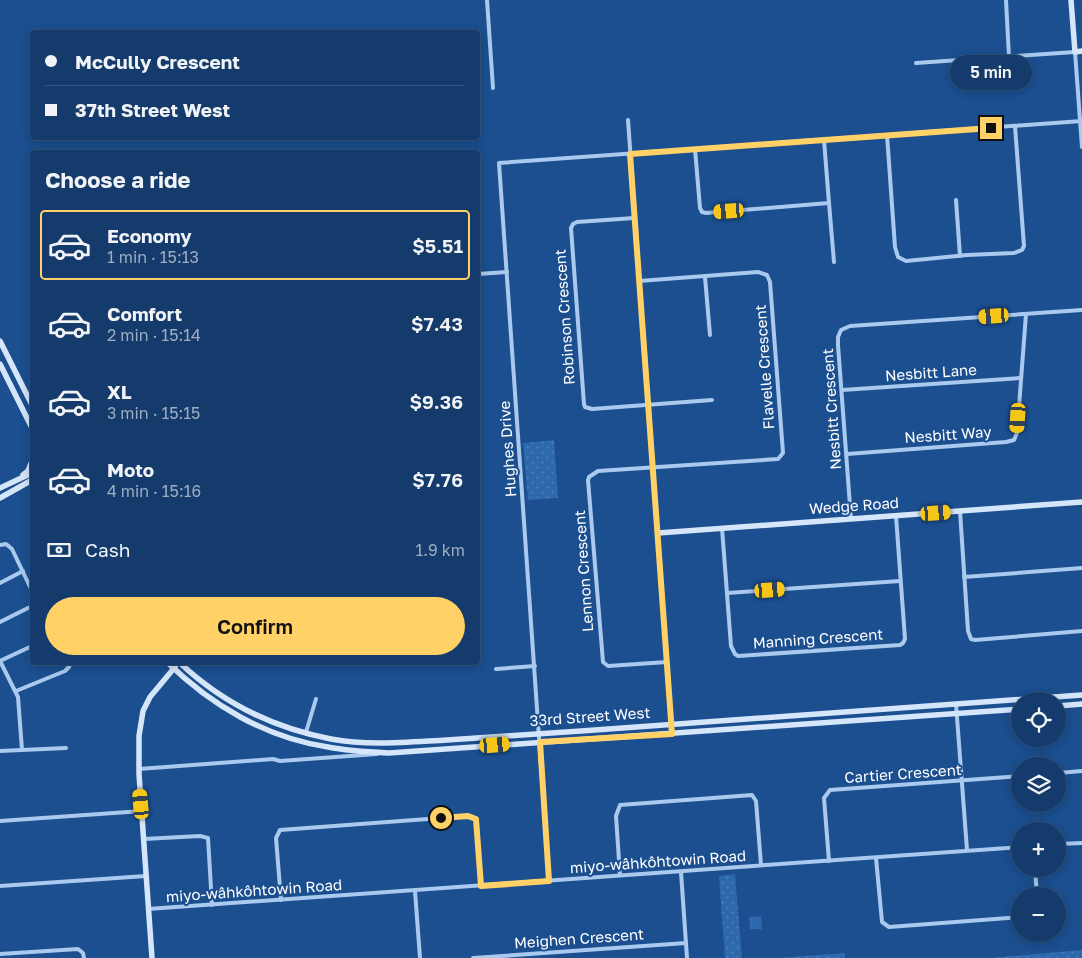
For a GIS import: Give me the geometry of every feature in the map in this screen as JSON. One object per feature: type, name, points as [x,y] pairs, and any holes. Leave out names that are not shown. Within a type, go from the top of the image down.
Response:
[{"type":"main road","points":[[1072,0],[1075,52],[1082,51]]},
{"type":"main road","points":[[0,341],[30,401]]},
{"type":"main road","points":[[0,364],[30,424]]},
{"type":"main road","points":[[19,479],[28,471],[30,466]]},
{"type":"main road","points":[[0,488],[30,474]]},
{"type":"main road","points":[[0,498],[30,481]]},
{"type":"main road","name":"Wedge Road","points":[[658,533],[1082,502]]},
{"type":"main road","name":"33rd Street West","points":[[170,665],[217,704],[262,728],[285,737],[327,747],[389,753],[1011,710]]},
{"type":"main road","points":[[152,958],[138,736],[144,711],[150,697],[176,665]]},
{"type":"main road","name":"33rd Street West","points":[[182,665],[202,682],[238,706],[279,724],[348,742],[391,743],[540,734],[1082,694]]},
{"type":"main road","points":[[1066,705],[1082,704]]},
{"type":"street","points":[[487,0],[494,88]]},
{"type":"street","points":[[1006,0],[1009,56]]},
{"type":"street","points":[[916,64],[1075,52],[1082,147]]},
{"type":"street","points":[[628,120],[672,734]]},
{"type":"street","points":[[630,154],[1081,121]]},
{"type":"street","points":[[887,135],[895,247],[898,257],[906,261],[1014,253],[1022,250],[1024,246],[1015,126]]},
{"type":"street","points":[[824,140],[834,262]]},
{"type":"street","points":[[695,149],[700,208],[702,212],[829,203]]},
{"type":"street","name":"Hughes Drive","points":[[549,881],[499,163],[630,154]]},
{"type":"street","points":[[956,200],[960,256]]},
{"type":"street","name":"Robinson Crescent","points":[[634,218],[577,222],[571,228],[583,401],[585,407],[592,409],[712,400]]},
{"type":"street","points":[[480,274],[507,272]]},
{"type":"street","name":"Flavelle Crescent","points":[[639,281],[758,272],[767,275],[769,278],[783,454],[778,459],[653,468]]},
{"type":"street","points":[[705,277],[710,335]]},
{"type":"street","name":"Nesbitt Crescent","points":[[851,519],[838,337],[841,330],[860,326],[1082,310]]},
{"type":"street","name":"Nesbitt Way","points":[[847,454],[1014,440],[1017,433],[1026,314]]},
{"type":"street","name":"Nesbitt Lane","points":[[842,390],[1021,378]]},
{"type":"street","name":"Lennon Crescent","points":[[653,468],[598,471],[592,474],[588,480],[603,662],[608,666],[667,662]]},
{"type":"street","points":[[960,512],[968,631],[972,639],[1082,631]]},
{"type":"street","name":"Manning Crescent","points":[[722,528],[731,646],[738,656],[900,645],[905,640],[896,516]]},
{"type":"street","points":[[0,545],[9,545],[30,587]]},
{"type":"street","points":[[964,578],[1082,568]]},
{"type":"street","points":[[0,583],[23,571]]},
{"type":"street","points":[[727,593],[900,580]]},
{"type":"street","points":[[0,622],[30,607]]},
{"type":"street","points":[[22,750],[19,699],[0,661],[30,647]]},
{"type":"street","points":[[16,691],[65,671],[70,665]]},
{"type":"street","points":[[496,669],[534,666]]},
{"type":"street","points":[[306,732],[316,699]]},
{"type":"street","points":[[956,704],[967,850]]},
{"type":"street","points":[[0,751],[66,748]]},
{"type":"street","name":"33rd Street West","points":[[139,769],[389,753]]},
{"type":"street","points":[[1066,772],[1082,771]]},
{"type":"street","name":"Cartier Crescent","points":[[829,861],[824,798],[830,790],[1011,777]]},
{"type":"street","points":[[620,876],[616,816],[620,805],[629,804],[752,796],[756,801],[761,865]]},
{"type":"street","points":[[0,821],[142,811]]},
{"type":"street","points":[[281,900],[276,838],[280,830],[468,816],[476,819],[481,886]]},
{"type":"street","points":[[144,838],[200,836],[208,838],[212,905]]},
{"type":"street","points":[[1066,844],[1082,843]]},
{"type":"street","name":"miyo-wâhkôhtowin Road","points":[[148,909],[1011,848]]},
{"type":"street","points":[[876,858],[882,922],[889,927],[1011,918]]},
{"type":"street","points":[[680,872],[687,958]]},
{"type":"street","points":[[0,886],[146,876]]},
{"type":"street","points":[[415,891],[420,958]]},
{"type":"street","name":"Meighen Crescent","points":[[474,958],[686,943]]},
{"type":"street","points":[[0,954],[78,949],[83,953],[84,958]]},
{"type":"shaded area","points":[[554,440],[558,498],[528,500],[523,443]]},
{"type":"shaded area","points":[[735,874],[742,958],[725,958],[719,876]]},
{"type":"shaded area","points":[[761,916],[762,929],[750,929],[749,917]]},
{"type":"shaded area","points":[[1082,950],[1082,958],[990,958]]},
{"type":"shaded area","points":[[845,953],[845,958],[778,958]]},
{"type":"route","points":[[441,818],[468,816],[476,819],[481,886],[549,881],[540,742],[672,734],[630,154],[991,128]]}]
